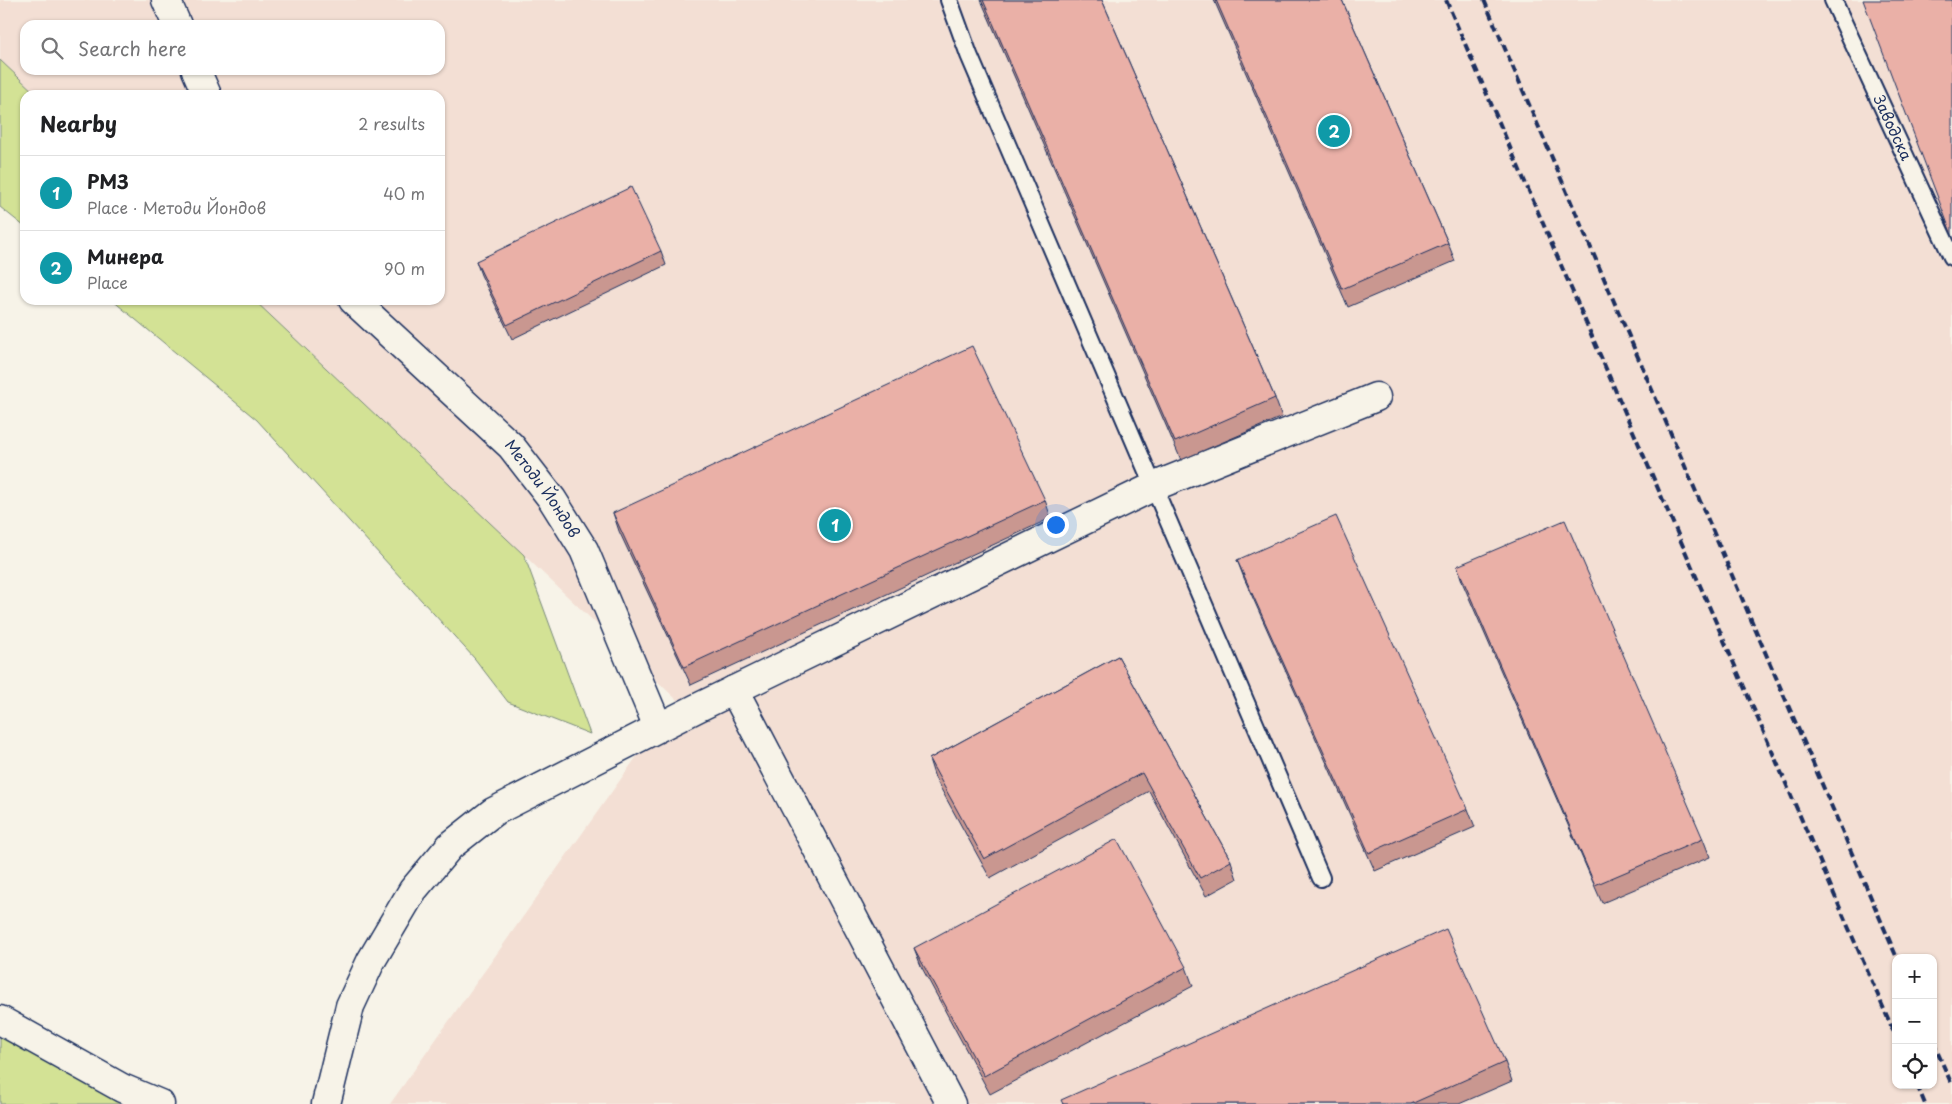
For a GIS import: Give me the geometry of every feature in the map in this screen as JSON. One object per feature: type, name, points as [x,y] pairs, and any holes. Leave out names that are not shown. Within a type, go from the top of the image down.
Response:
[{"type":"main road","points":[[166,0],[175,20]]},
{"type":"main road","points":[[198,75],[205,90]]},
{"type":"main road","name":"Методи Йондов","points":[[358,305],[511,446],[552,499],[584,550],[658,728]]},
{"type":"main road","points":[[326,1104],[350,1006],[371,961],[413,890],[450,846],[493,812],[734,690],[1155,486],[1376,396]]},
{"type":"main road","points":[[734,690],[952,1104]]},
{"type":"main road","points":[[0,1020],[122,1088],[160,1104]]},
{"type":"lane","points":[[949,0],[969,56],[1322,878]]},
{"type":"lane","name":"Заводска","points":[[1833,0],[1952,256]]},
{"type":"shaded area","points":[[0,0],[1952,0],[1952,1104],[390,1104],[677,700],[259,305],[445,305],[445,90],[32,90],[0,60]]},
{"type":"green space","points":[[0,60],[32,90],[20,90],[20,223],[0,207]]},
{"type":"green space","points":[[118,305],[259,305],[524,555],[590,734],[508,702],[475,659],[257,420]]},
{"type":"green space","points":[[0,1032],[128,1104],[0,1104]]},
{"type":"building","points":[[983,0],[1102,0],[1275,398],[1175,442]]},
{"type":"building","points":[[1216,0],[1342,0],[1448,243],[1342,289]]},
{"type":"building","points":[[1863,0],[1952,0],[1952,235]]},
{"type":"building","points":[[631,187],[661,251],[507,325],[476,261]]},
{"type":"building","points":[[972,346],[1045,500],[684,667],[613,513]]},
{"type":"building","points":[[1336,516],[1468,809],[1369,853],[1237,560]]},
{"type":"building","points":[[1565,520],[1703,839],[1595,885],[1457,566]]},
{"type":"building","points":[[1118,656],[1231,861],[1200,878],[1142,773],[984,859],[929,759]]},
{"type":"building","points":[[1117,839],[1186,967],[984,1076],[914,948]]},
{"type":"building","points":[[1446,929],[1505,1062],[1411,1104],[1063,1104],[1061,1100]]},
{"type":"railway","points":[[1446,0],[1892,1028]]},
{"type":"railway","points":[[1484,0],[1895,954]]},
{"type":"railway","points":[[1934,1044],[1952,1085]]},
{"type":"railway","points":[[1919,1089],[1925,1104]]},
{"type":"place","name":"Минера","points":[[1334,131]]},
{"type":"place","name":"РМЗ","points":[[835,525]]}]
